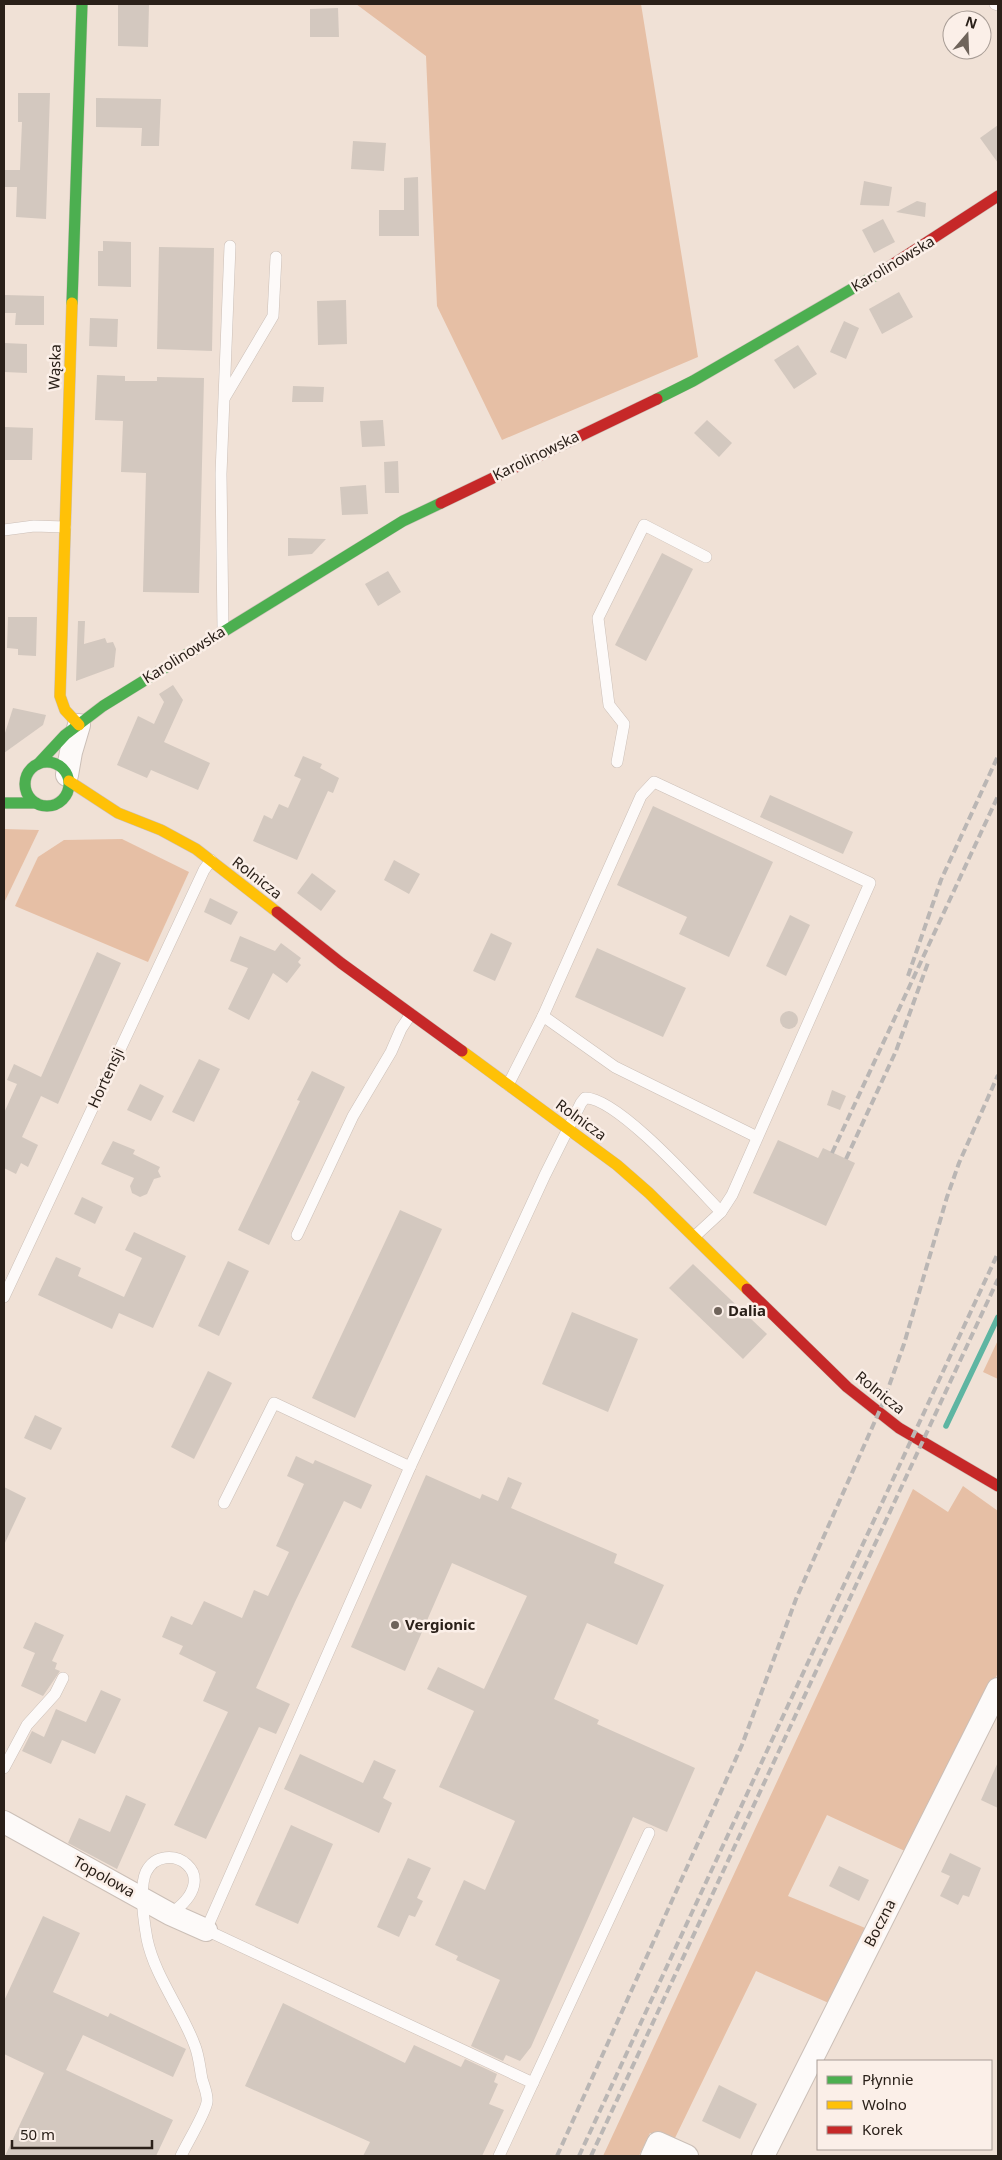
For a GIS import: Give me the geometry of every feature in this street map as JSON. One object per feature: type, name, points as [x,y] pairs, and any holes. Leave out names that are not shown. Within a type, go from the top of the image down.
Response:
[{"type":"street","name":"Wąska","points":[[79,725],[65,710],[60,696],[82,4]]},
{"type":"street","name":"Karolinowska","points":[[38,764],[66,735],[111,701],[403,521],[694,381],[905,258],[998,196]]},
{"type":"street","points":[[56,804],[66,794],[71,752],[79,725]]},
{"type":"street","points":[[13,784],[38,764],[44,762],[58,764],[68,778]]},
{"type":"street","points":[[28,773],[25,786],[27,793],[36,803]]},
{"type":"street","name":"Rolnicza","points":[[68,778],[118,813]]},
{"type":"street","points":[[4,804],[71,805]]},
{"type":"street","name":"Rolnicza","points":[[88,807],[118,813],[175,837],[211,860],[341,963],[628,1173],[835,1376],[878,1413],[898,1428],[998,1486]]},
{"type":"street","name":"Boczna","points":[[763,2156],[998,1689]]},
{"type":"street","name":"Topolowa","points":[[4,1822],[170,1914],[206,1930]]},
{"type":"street","points":[[655,2150],[687,2156]]},
{"type":"lane","points":[[223,631],[221,474],[230,246]]},
{"type":"lane","points":[[224,398],[273,316],[276,257]]},
{"type":"lane","points":[[617,762],[624,724],[609,705],[598,618],[644,525],[706,557]]},
{"type":"lane","points":[[4,530],[34,526],[65,527]]},
{"type":"lane","points":[[508,1085],[543,1016],[641,796],[654,782],[870,883],[732,1195],[721,1212],[694,1237]]},
{"type":"lane","name":"Hortensji","points":[[4,1297],[204,870],[211,860]]},
{"type":"lane","points":[[297,1235],[354,1116],[411,1014]]},
{"type":"lane","points":[[543,1016],[615,1067],[757,1137]]},
{"type":"lane","points":[[533,2083],[206,1930],[410,1467],[567,1129],[585,1098],[594,1098],[644,1135],[721,1212]]},
{"type":"lane","points":[[224,1503],[274,1403],[410,1467]]},
{"type":"lane","points":[[4,1768],[27,1725],[55,1694],[63,1678]]},
{"type":"lane","points":[[499,2156],[649,1833]]},
{"type":"lane","points":[[170,1914],[186,1901],[193,1887],[194,1873],[186,1863],[168,1858],[154,1862],[149,1867],[144,1881],[142,1909],[150,1950],[195,2047],[207,2102],[181,2156]]},
{"type":"shaded area","points":[[356,4],[641,4],[698,357],[502,440],[437,306],[426,56]]},
{"type":"shaded area","points":[[4,829],[39,830],[4,903]]},
{"type":"shaded area","points":[[122,839],[189,872],[148,962],[15,906],[38,857],[64,840]]},
{"type":"shaded area","points":[[998,1340],[998,1379],[983,1372]]},
{"type":"shaded area","points":[[963,1486],[998,1511],[998,1673],[907,1852],[827,1815],[788,1896],[870,1930],[831,2004],[756,1971],[674,2140],[650,2133],[639,2156],[603,2156],[913,1489],[948,1512]]},
{"type":"building","points":[[118,4],[149,5],[148,47],[118,46]]},
{"type":"building","points":[[338,8],[339,37],[310,37],[310,9]]},
{"type":"building","points":[[18,93],[50,93],[46,219],[16,217],[17,187],[4,187],[4,170],[20,170],[22,122],[18,122]]},
{"type":"building","points":[[96,98],[161,99],[159,146],[141,146],[142,128],[96,127]]},
{"type":"building","points":[[998,125],[998,163],[980,138]]},
{"type":"building","points":[[353,141],[386,143],[384,171],[351,169]]},
{"type":"building","points":[[418,177],[419,236],[379,236],[379,210],[404,210],[404,178]]},
{"type":"building","points":[[864,181],[892,187],[889,206],[860,205]]},
{"type":"building","points":[[917,201],[926,203],[925,217],[896,212]]},
{"type":"building","points":[[883,219],[895,242],[874,253],[862,230]]},
{"type":"building","points":[[103,241],[131,242],[131,287],[98,286],[98,251],[103,251]]},
{"type":"building","points":[[159,247],[214,248],[212,351],[157,349]]},
{"type":"building","points":[[899,292],[913,317],[882,334],[869,309]]},
{"type":"building","points":[[4,295],[44,296],[44,325],[15,325],[16,313],[4,313]]},
{"type":"building","points":[[346,300],[347,344],[318,345],[317,301]]},
{"type":"building","points":[[90,318],[118,319],[117,347],[89,346]]},
{"type":"building","points":[[844,321],[859,328],[846,359],[830,352]]},
{"type":"building","points":[[4,343],[27,344],[27,373],[4,372]]},
{"type":"building","points":[[798,345],[817,374],[794,389],[774,360]]},
{"type":"building","points":[[97,375],[125,376],[125,381],[157,381],[157,377],[204,378],[199,593],[143,592],[146,473],[121,472],[123,421],[95,420]]},
{"type":"building","points":[[293,386],[324,387],[323,402],[292,402]]},
{"type":"building","points":[[383,420],[385,446],[362,447],[360,421]]},
{"type":"building","points":[[707,420],[732,443],[719,457],[694,433]]},
{"type":"building","points":[[4,427],[33,428],[32,460],[4,460]]},
{"type":"building","points":[[398,461],[399,493],[385,493],[384,462]]},
{"type":"building","points":[[366,485],[368,514],[342,515],[340,487]]},
{"type":"building","points":[[288,538],[326,539],[312,554],[288,556]]},
{"type":"building","points":[[662,553],[693,569],[646,661],[615,645]]},
{"type":"building","points":[[388,571],[401,592],[378,606],[365,584]]},
{"type":"building","points":[[8,617],[37,617],[36,656],[18,655],[18,649],[7,648]]},
{"type":"building","points":[[78,621],[85,621],[84,644],[105,638],[107,643],[113,642],[116,649],[114,667],[76,681]]},
{"type":"building","points":[[173,685],[183,700],[164,742],[210,763],[198,790],[151,770],[147,778],[117,765],[138,716],[154,724],[164,702],[159,694]]},
{"type":"building","points":[[13,708],[46,715],[43,725],[4,753],[4,736]]},
{"type":"building","points":[[303,756],[322,764],[320,768],[339,778],[333,793],[328,791],[297,860],[253,841],[264,815],[272,819],[279,804],[288,808],[301,779],[294,776]]},
{"type":"building","points":[[770,795],[853,832],[843,854],[760,817]]},
{"type":"building","points":[[653,806],[773,862],[729,957],[679,934],[687,917],[617,885]]},
{"type":"building","points":[[394,860],[420,874],[409,894],[384,880]]},
{"type":"building","points":[[312,873],[336,891],[321,911],[297,893]]},
{"type":"building","points":[[210,898],[238,912],[231,925],[204,912]]},
{"type":"building","points":[[790,915],[810,925],[786,976],[766,966]]},
{"type":"building","points":[[491,933],[512,943],[495,981],[473,971]]},
{"type":"building","points":[[240,936],[275,951],[281,943],[301,958],[298,962],[301,965],[287,983],[273,973],[249,1020],[228,1009],[248,968],[230,961]]},
{"type":"building","points":[[597,948],[686,988],[663,1037],[575,997]]},
{"type":"building","points":[[97,952],[121,963],[58,1104],[41,1096],[22,1137],[38,1145],[28,1167],[21,1163],[16,1174],[4,1168],[4,1113],[17,1084],[7,1080],[14,1064],[41,1077]]},
{"type":"building","points":[[789,1011],[795,1014],[798,1020],[795,1026],[789,1029],[783,1026],[780,1020],[783,1014]]},
{"type":"building","points":[[199,1059],[220,1069],[194,1122],[172,1112]]},
{"type":"building","points":[[312,1071],[345,1087],[269,1245],[238,1230],[300,1101],[297,1100]]},
{"type":"building","points":[[140,1084],[164,1096],[151,1121],[127,1110]]},
{"type":"building","points":[[832,1090],[846,1096],[840,1110],[827,1105]]},
{"type":"building","points":[[778,1140],[818,1158],[823,1148],[855,1163],[826,1226],[753,1193]]},
{"type":"building","points":[[113,1141],[135,1150],[133,1154],[160,1167],[158,1171],[161,1177],[154,1179],[147,1194],[140,1197],[132,1193],[130,1186],[134,1178],[101,1164]]},
{"type":"building","points":[[82,1197],[103,1207],[95,1224],[74,1214]]},
{"type":"building","points":[[400,1210],[442,1229],[355,1418],[312,1398]]},
{"type":"building","points":[[134,1232],[186,1256],[153,1328],[119,1313],[112,1329],[38,1295],[56,1257],[81,1268],[78,1276],[124,1297],[142,1258],[125,1250]]},
{"type":"building","points":[[228,1261],[249,1271],[219,1336],[198,1326]]},
{"type":"building","name":"Dalia","points":[[693,1264],[767,1334],[743,1359],[669,1288]]},
{"type":"building","points":[[572,1312],[638,1339],[608,1412],[542,1384]]},
{"type":"building","points":[[208,1371],[232,1383],[194,1459],[171,1447]]},
{"type":"building","points":[[35,1415],[62,1428],[51,1450],[24,1438]]},
{"type":"building","points":[[296,1456],[313,1464],[315,1460],[372,1485],[361,1509],[344,1501],[295,1602],[256,1688],[290,1704],[276,1734],[259,1727],[206,1839],[174,1825],[228,1712],[203,1701],[216,1672],[179,1654],[183,1646],[162,1637],[171,1616],[192,1625],[204,1601],[242,1618],[254,1590],[268,1596],[289,1552],[276,1546],[304,1484],[287,1476]]},
{"type":"building","points":[[426,1475],[480,1499],[482,1494],[498,1501],[508,1477],[522,1483],[511,1508],[617,1554],[614,1563],[664,1585],[637,1645],[587,1623],[554,1699],[599,1720],[597,1724],[695,1768],[667,1832],[633,1817],[531,2047],[520,2061],[506,2055],[503,2061],[471,2046],[500,1980],[456,1960],[458,1956],[435,1945],[464,1880],[485,1890],[515,1821],[439,1787],[474,1711],[427,1689],[438,1667],[484,1689],[527,1596],[452,1563],[405,1671],[351,1647]]},
{"type":"building","points":[[4,1487],[26,1498],[4,1545]]},
{"type":"building","points":[[35,1622],[64,1635],[52,1661],[57,1663],[55,1669],[60,1671],[43,1696],[21,1686],[35,1653],[23,1648]]},
{"type":"building","points":[[101,1690],[121,1699],[95,1754],[62,1740],[51,1764],[22,1751],[32,1731],[44,1737],[56,1709],[86,1722]]},
{"type":"building","points":[[300,1754],[363,1783],[374,1760],[396,1770],[383,1798],[392,1803],[379,1833],[284,1789]]},
{"type":"building","points":[[998,1762],[998,1808],[981,1800]]},
{"type":"building","points":[[126,1795],[146,1804],[117,1869],[68,1843],[79,1818],[110,1832]]},
{"type":"building","points":[[291,1825],[333,1844],[298,1924],[255,1905]]},
{"type":"building","points":[[950,1853],[981,1868],[969,1897],[963,1895],[958,1905],[940,1896],[950,1876],[941,1872]]},
{"type":"building","points":[[408,1858],[431,1868],[417,1898],[423,1901],[415,1917],[409,1915],[399,1937],[377,1927]]},
{"type":"building","points":[[839,1866],[869,1880],[859,1901],[829,1886]]},
{"type":"building","points":[[43,1916],[80,1933],[53,1992],[108,2017],[110,2013],[186,2049],[173,2077],[83,2035],[66,2070],[173,2120],[156,2156],[5,2156],[44,2073],[4,2054],[4,2001]]},
{"type":"building","points":[[283,2003],[405,2063],[414,2045],[461,2067],[465,2059],[497,2074],[494,2082],[498,2084],[489,2104],[504,2110],[482,2156],[363,2156],[370,2142],[245,2086]]},
{"type":"building","points":[[719,2085],[757,2104],[740,2139],[702,2121]]},
{"type":"waterway","points":[[946,1426],[998,1317]]},
{"type":"railway","points":[[908,976],[941,880],[998,756]]},
{"type":"railway","points":[[832,1153],[998,796]]},
{"type":"railway","points":[[846,1159],[896,1051],[929,960]]},
{"type":"railway","points":[[557,2156],[742,1745],[796,1599],[883,1403],[904,1344],[947,1197],[959,1163],[998,1075]]},
{"type":"railway","points":[[579,2156],[998,1253]]},
{"type":"railway","points":[[591,2156],[998,1279]]},
{"type":"traffic: fast","points":[[72,303],[82,4]]},
{"type":"traffic: fast","points":[[657,399],[693,381],[881,272]]},
{"type":"traffic: fast","points":[[38,764],[65,735],[103,706],[403,521],[441,503]]},
{"type":"traffic: fast","points":[[47,762],[59,766],[65,772],[69,784],[65,796],[59,802],[47,806],[35,802],[29,796],[25,784],[29,772],[35,766],[47,762]]},
{"type":"traffic: fast","points":[[4,803],[36,803]]},
{"type":"traffic: slow","points":[[72,303],[60,696],[65,710],[79,725]]},
{"type":"traffic: slow","points":[[69,781],[118,813],[161,830],[196,849],[277,912]]},
{"type":"traffic: slow","points":[[462,1051],[617,1165],[649,1193],[747,1289]]},
{"type":"traffic: jam","points":[[881,272],[998,196]]},
{"type":"traffic: jam","points":[[441,503],[657,399]]},
{"type":"traffic: jam","points":[[277,912],[341,963],[462,1051]]},
{"type":"traffic: jam","points":[[747,1289],[847,1387],[899,1428],[998,1486]]},
{"type":"place","name":"Dalia","points":[[718,1311]]},
{"type":"place","name":"Vergionic","points":[[395,1625]]}]
